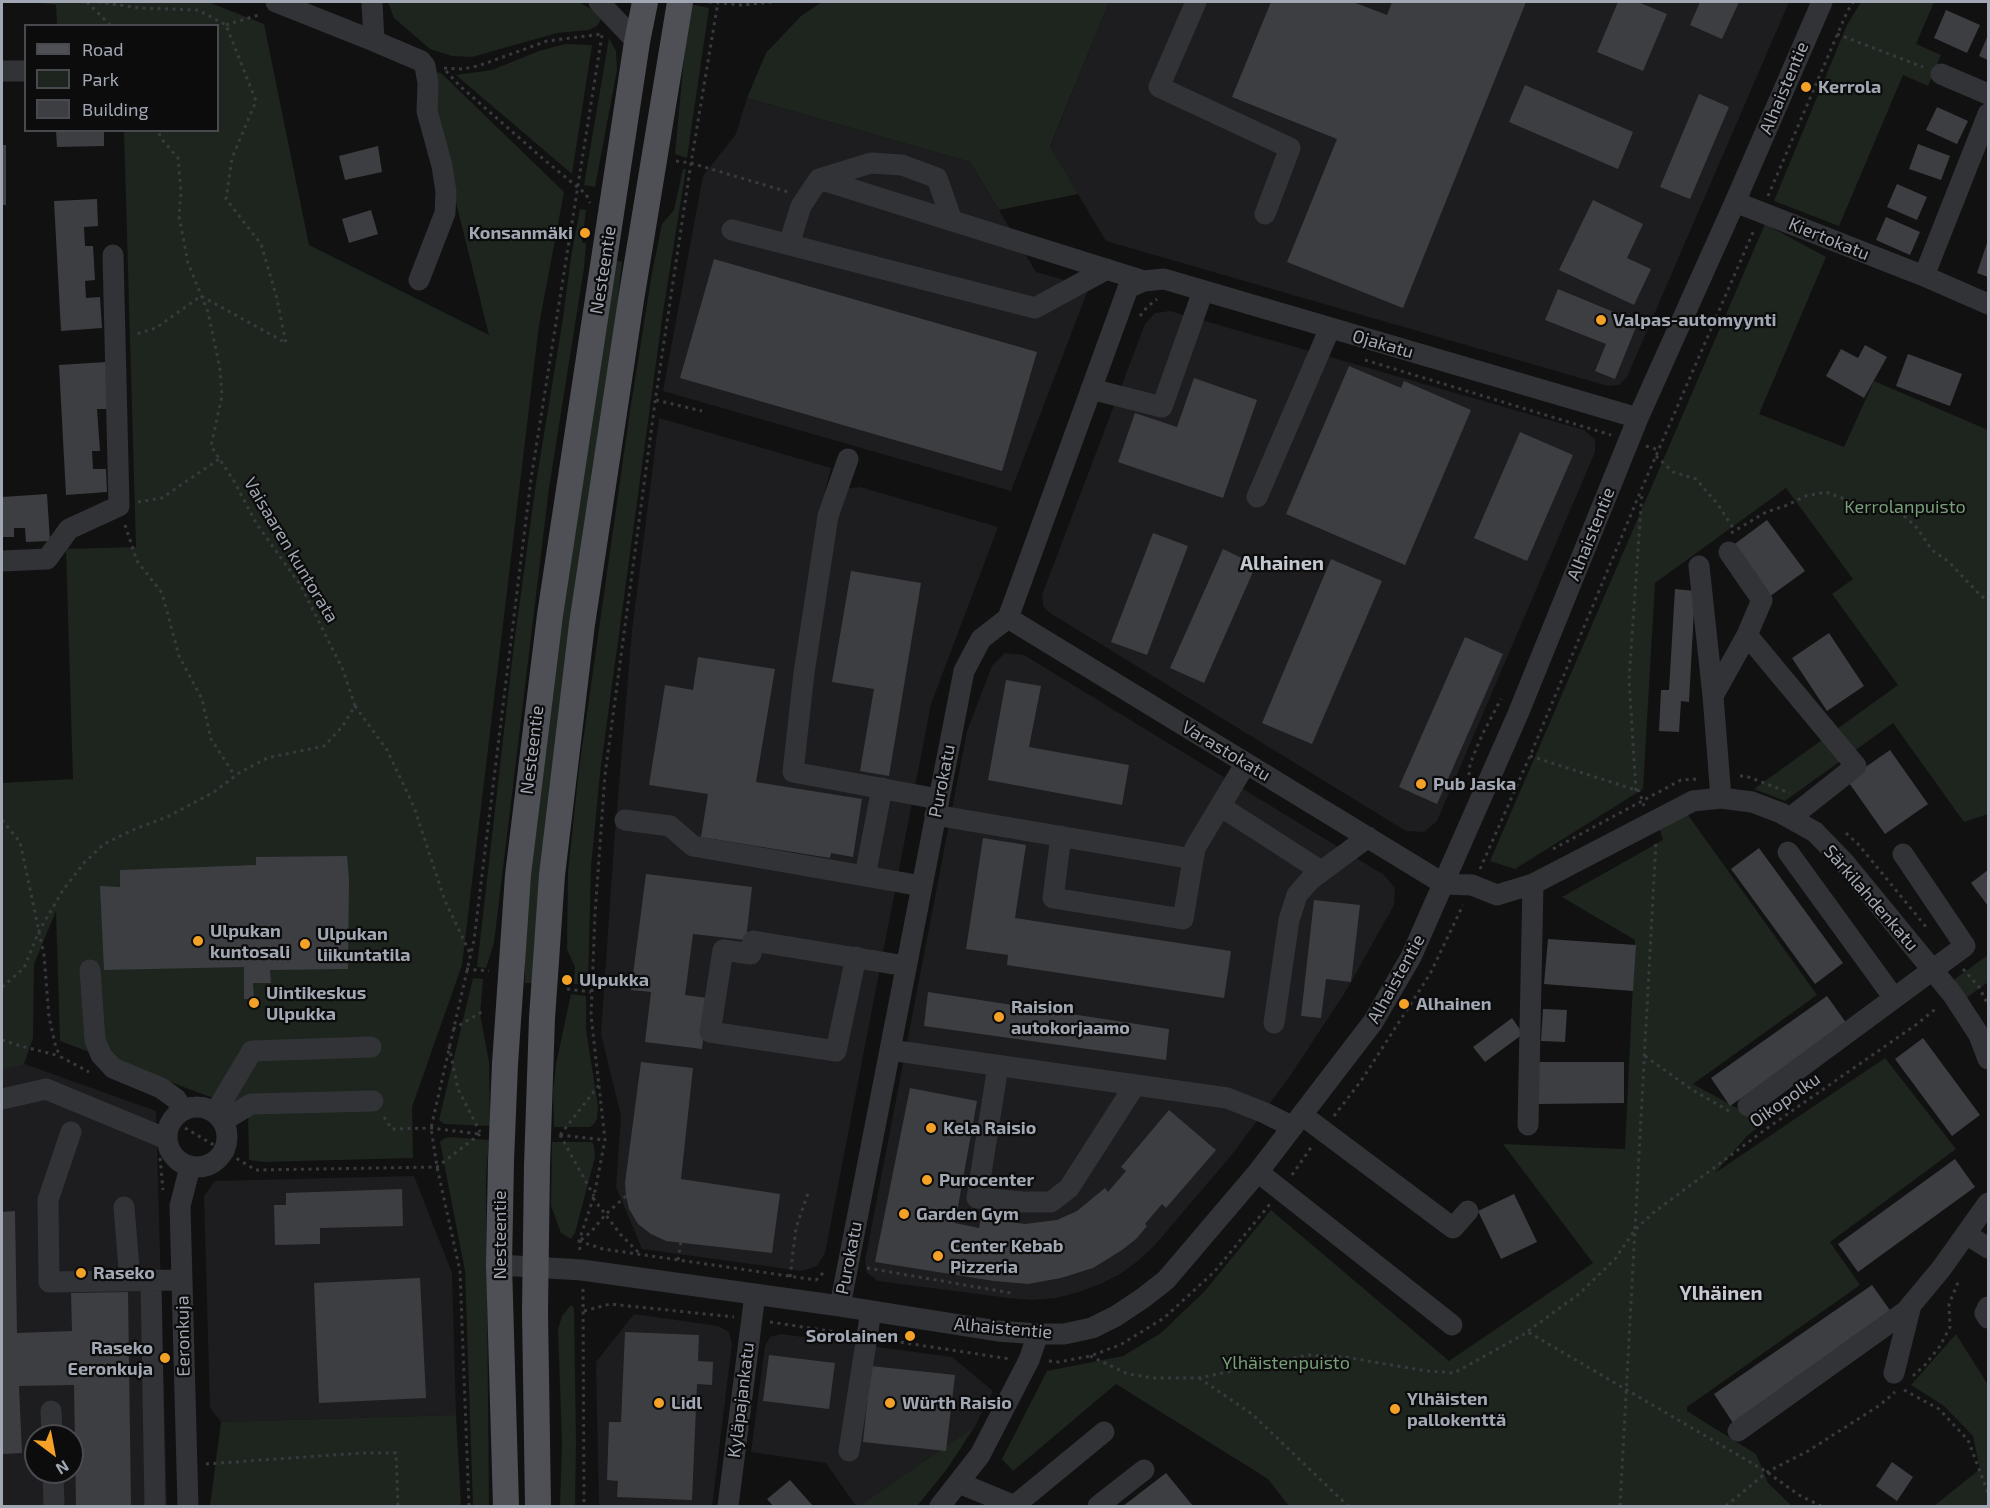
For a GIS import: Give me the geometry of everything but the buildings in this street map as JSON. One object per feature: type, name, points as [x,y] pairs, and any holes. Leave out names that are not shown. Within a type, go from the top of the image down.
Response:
[{"type":"main road","name":"Nesteentie","points":[[506,1506],[499,1265],[505,1064],[518,875],[550,615],[645,2]]},
{"type":"main road","name":"Nesteentie","points":[[538,1506],[535,1311],[537,1166],[542,1018],[556,841],[584,612],[631,300],[680,2]]},
{"type":"street","points":[[372,2],[374,41]]},
{"type":"street","points":[[598,2],[637,42]]},
{"type":"street","points":[[1196,2],[1159,87],[1290,148],[1265,214]]},
{"type":"street","name":"Alhaistentie","points":[[499,1265],[582,1270],[840,1306],[998,1331],[1038,1334],[1064,1334],[1092,1328],[1116,1316],[1166,1280],[1258,1172],[1298,1121],[1373,1022],[1411,957],[1518,714],[1638,418],[1822,2]]},
{"type":"street","points":[[281,4],[421,61],[426,66],[428,73],[427,111],[442,166],[446,192],[445,213],[418,279]]},
{"type":"street","points":[[2,71],[24,71]]},
{"type":"street","points":[[1941,74],[1989,94]]},
{"type":"street","points":[[1924,276],[1989,114]]},
{"type":"street","points":[[789,244],[801,206],[819,179],[871,163],[902,165],[937,178],[952,221]]},
{"type":"street","name":"Ojakatu","points":[[819,179],[1107,269],[1136,285],[1164,279],[1638,418]]},
{"type":"street","name":"Kiertokatu","points":[[1735,202],[1989,304]]},
{"type":"street","points":[[732,230],[1035,308],[1107,269]]},
{"type":"street","points":[[2,561],[47,560],[69,529],[119,506],[113,255]]},
{"type":"street","points":[[1008,618],[1091,389],[1136,285]]},
{"type":"street","points":[[1091,389],[1162,407],[1203,291]]},
{"type":"street","points":[[1257,497],[1330,328]]},
{"type":"street","points":[[848,459],[828,516],[804,673],[793,772],[882,788],[937,807],[1061,836],[1193,859]]},
{"type":"street","points":[[1713,696],[1747,635],[1762,600],[1729,552]]},
{"type":"street","points":[[1699,566],[1721,798]]},
{"type":"street","name":"Varastokatu","points":[[1008,618],[1444,884]]},
{"type":"street","name":"Purokatu","points":[[840,1306],[963,671],[981,639],[1008,618]]},
{"type":"street","points":[[1747,635],[1856,766],[1790,818]]},
{"type":"street","points":[[1061,836],[1053,898],[1183,919],[1195,848],[1246,763]]},
{"type":"street","points":[[866,876],[882,788]]},
{"type":"street","name":"Särkilahdenkatu","points":[[1444,884],[1473,885],[1497,895],[1533,884],[1693,801],[1721,798],[1752,802],[1790,818],[1815,832],[1844,862],[1953,995],[1979,1035],[1988,1058]]},
{"type":"street","points":[[1220,806],[1321,871]]},
{"type":"street","points":[[626,820],[670,826],[693,846],[921,886]]},
{"type":"street","points":[[1275,1023],[1289,920],[1297,895],[1321,871],[1368,837]]},
{"type":"street","points":[[1788,852],[1894,998]]},
{"type":"street","points":[[1748,1106],[1965,946],[1903,854]]},
{"type":"street","points":[[1528,1125],[1533,884]]},
{"type":"street","points":[[856,957],[836,1051],[710,1032],[723,950],[751,954],[753,940],[856,957],[906,966]]},
{"type":"street","points":[[2,1099],[46,1089],[174,1123],[199,1107],[219,1117],[227,1136],[224,1152],[209,1165],[200,1167],[190,1167],[174,1157],[169,1148],[174,1123],[176,1099],[161,1088],[113,1068],[101,1055],[95,1040],[90,970]]},
{"type":"street","points":[[219,1117],[252,1051],[371,1047]]},
{"type":"street","points":[[890,1050],[1227,1098],[1265,1113],[1298,1121],[1453,1228],[1468,1211]]},
{"type":"street","points":[[998,1066],[977,1198],[1052,1202],[1069,1188],[1135,1085]]},
{"type":"street","points":[[219,1117],[251,1104],[373,1101]]},
{"type":"street","points":[[71,1132],[48,1200],[49,1282],[182,1280]]},
{"type":"street","name":"Eeronkuja","points":[[188,1506],[180,1206],[190,1167]]},
{"type":"street","points":[[1258,1172],[1452,1325]]},
{"type":"street","points":[[1738,1431],[1908,1308],[1941,1269],[1989,1203]]},
{"type":"street","points":[[124,1207],[130,1281]]},
{"type":"street","points":[[1966,1234],[1989,1248]]},
{"type":"street","points":[[151,1281],[155,1506]]},
{"type":"street","name":"Kyläpajankatu","points":[[728,1506],[755,1294]]},
{"type":"street","points":[[1989,1307],[1985,1313],[1989,1318]]},
{"type":"street","points":[[1900,1381],[1908,1308]]},
{"type":"street","points":[[849,1451],[871,1311]]},
{"type":"street","points":[[940,1506],[980,1455],[1029,1360],[1038,1334]]},
{"type":"street","points":[[51,1411],[52,1424]]},
{"type":"street","points":[[959,1483],[1015,1506],[1104,1432]]},
{"type":"street","points":[[1098,1506],[1144,1470]]},
{"type":"street","points":[[53,1484],[54,1506]]},
{"type":"path","points":[[87,2],[109,24]]},
{"type":"path","points":[[98,2],[140,8],[198,10],[226,25],[256,101],[232,158],[226,199],[261,244],[276,295],[286,343],[201,296],[156,328],[115,340]]},
{"type":"path","points":[[709,2],[743,5],[772,2]]},
{"type":"path","points":[[584,1506],[584,1311],[579,1241],[593,1197],[605,1140],[591,1015],[591,992],[605,775],[656,400],[691,163],[718,2]]},
{"type":"path","points":[[226,25],[281,4]]},
{"type":"path","points":[[469,1506],[460,1271],[437,1167],[431,1128],[474,940],[531,479],[603,24]]},
{"type":"path","points":[[590,203],[586,194],[460,86],[443,68],[462,69],[478,66],[547,41],[602,34]]},
{"type":"path","points":[[1837,34],[1941,74]]},
{"type":"path","name":"Vaisaaren kuntorata","points":[[158,132],[178,158],[182,192],[179,216],[183,240],[188,263],[208,312],[220,369],[222,396],[211,446],[234,481],[256,523],[301,586],[314,615],[330,641],[355,706],[387,750],[414,807],[445,901],[470,954]]},
{"type":"path","points":[[676,161],[691,163]]},
{"type":"path","points":[[1137,323],[1142,313],[1159,298]]},
{"type":"path","points":[[656,400],[702,411]]},
{"type":"path","points":[[1656,456],[1673,472],[1696,479],[1719,506],[1735,531]]},
{"type":"path","points":[[219,459],[162,498],[119,506],[137,561],[162,593],[179,656],[202,699],[211,739],[236,776]]},
{"type":"path","points":[[1636,791],[1629,679],[1642,488]]},
{"type":"path","points":[[1729,552],[1730,534],[1767,512],[1806,496],[1826,492],[1866,507],[1899,511],[1917,528],[1932,550],[1949,562],[1981,596],[1989,600]]},
{"type":"path","points":[[1468,781],[1470,764],[1482,735],[1502,698]]},
{"type":"path","points":[[2,987],[24,968],[39,931],[63,890],[84,863],[104,844],[167,817],[214,792],[267,758],[324,746],[342,727],[355,706]]},
{"type":"path","points":[[1530,756],[1639,791],[1656,839],[1620,1506]]},
{"type":"path","points":[[1548,852],[1681,780],[1746,776],[1797,796]]},
{"type":"path","points":[[2,820],[21,842],[44,955],[49,1017],[56,1048],[62,1057]]},
{"type":"path","points":[[1841,829],[1858,844],[1928,929]]},
{"type":"path","points":[[1481,867],[1490,871]]},
{"type":"path","points":[[1957,962],[1979,987],[1989,1005]]},
{"type":"path","points":[[466,969],[489,971]]},
{"type":"path","points":[[567,989],[591,992]]},
{"type":"path","name":"Oikopolku","points":[[1090,1356],[1128,1374],[1154,1378],[1199,1378],[1308,1355],[1345,1357],[1427,1371],[1454,1372],[1527,1332],[1579,1294],[1615,1259],[1635,1230],[1653,1213],[1766,1129],[1917,1024],[1953,995]]},
{"type":"path","points":[[452,1030],[485,1010]]},
{"type":"path","points":[[2,1040],[62,1057],[90,1073]]},
{"type":"path","points":[[449,1045],[458,1089],[480,1134]]},
{"type":"path","points":[[1644,1055],[1664,1071],[1729,1111],[1748,1106]]},
{"type":"path","points":[[560,1135],[598,1084]]},
{"type":"path","points":[[373,1101],[392,1129],[431,1128],[480,1134]]},
{"type":"path","points":[[174,1123],[256,1170],[437,1167],[480,1134]]},
{"type":"path","points":[[560,1135],[605,1140]]},
{"type":"path","points":[[560,1135],[593,1197],[605,1215],[640,1255]]},
{"type":"path","points":[[790,1276],[796,1228],[808,1193]]},
{"type":"path","points":[[579,1241],[626,1196]]},
{"type":"path","points":[[579,1241],[603,1249],[816,1280],[836,1263],[1011,1293]]},
{"type":"path","points":[[678,1260],[681,1242]]},
{"type":"path","points":[[1726,1506],[1767,1472],[1817,1446],[1880,1405],[1900,1381],[1925,1365],[1940,1346],[1950,1327],[1948,1304],[1960,1277]]},
{"type":"path","points":[[1527,1332],[1821,1506]]},
{"type":"path","points":[[1199,1378],[1252,1414],[1348,1506]]},
{"type":"path","points":[[1900,1381],[1939,1409],[1968,1440],[1989,1493]]},
{"type":"path","points":[[201,1465],[396,1453],[398,1506]]},
{"type":"shaded area","points":[[1109,2],[1789,2],[1627,377],[1619,385],[1608,386],[1106,241],[1050,148]]},
{"type":"shaded area","points":[[747,98],[970,162],[1036,272],[1089,287],[1011,491],[663,391],[703,176],[736,134]]},
{"type":"shaded area","points":[[1170,311],[1584,430],[1595,439],[1595,452],[1437,821],[1424,832],[1406,831],[1050,613],[1043,606],[1042,595],[1145,324],[1155,313]]},
{"type":"shaded area","points":[[659,418],[831,468],[825,491],[860,487],[998,527],[931,704],[825,1253],[817,1266],[802,1271],[642,1249],[616,1187],[621,1116],[601,1034],[632,631]]},
{"type":"shaded area","points":[[1005,653],[1024,655],[1384,875],[1395,888],[1394,905],[1346,991],[1292,1073],[1234,1152],[1155,1245],[1120,1274],[1100,1284],[1056,1298],[1032,1300],[878,1281],[867,1273],[865,1261],[967,731],[992,666]]},
{"type":"shaded area","name":"Raseko","points":[[2,1056],[156,1111],[167,1506],[2,1506]]},
{"type":"shaded area","name":"Raseko","points":[[414,1176],[452,1273],[456,1415],[221,1422],[210,1408],[204,1196],[215,1181]]},
{"type":"shaded area","points":[[634,1314],[718,1326],[729,1332],[732,1344],[712,1506],[599,1506],[596,1362]]},
{"type":"shaded area","points":[[781,1334],[952,1357],[993,1391],[975,1426],[856,1506],[826,1463],[751,1452],[765,1346],[770,1337]]},
{"type":"green space","points":[[35,2],[208,2],[264,24],[309,245],[489,335],[423,70],[441,73],[564,192],[539,325],[462,965],[412,1107],[413,1158],[264,1162],[249,1160],[248,1111],[60,1041],[56,911],[34,964],[33,1038],[24,1064],[2,1070],[2,783],[73,779],[66,549],[136,547],[124,132],[219,132],[219,24],[57,24],[56,5]]},
{"type":"green space","points":[[388,2],[579,2],[599,14],[601,19],[597,26],[589,30],[557,33],[472,57],[452,56],[430,49],[394,18]]},
{"type":"green space","points":[[822,2],[1109,2],[1050,147],[1078,194],[999,210],[970,162],[747,98],[766,53],[801,16]]},
{"type":"green space","points":[[1861,2],[1934,2],[1916,44],[1941,55],[1928,86],[1903,75],[1839,226],[1774,201],[1847,25]]},
{"type":"green space","points":[[689,4],[709,8],[687,158],[675,154]]},
{"type":"green space","points":[[609,38],[616,51],[617,70],[595,187],[584,185]]},
{"type":"green space","points":[[565,44],[592,45],[572,174],[456,75],[492,70],[539,51]]},
{"type":"green space","points":[[683,169],[686,169],[663,312],[600,773],[591,867],[588,984],[574,984],[575,967],[567,949],[568,872],[579,769],[652,273],[662,224],[674,210]]},
{"type":"green space","points":[[580,209],[586,210],[582,243],[586,243],[584,268],[549,488],[494,943],[486,968],[477,967],[514,644],[536,483]]},
{"type":"green space","name":"Kerrolanpuisto","points":[[1765,224],[1826,257],[1759,414],[1844,447],[1874,381],[1988,430],[1988,814],[1964,822],[1893,723],[1785,801],[1754,789],[1898,685],[1832,594],[1853,579],[1786,488],[1655,583],[1643,789],[1515,869],[1490,861]]},
{"type":"green space","points":[[615,260],[622,262],[535,983],[525,983],[525,926],[573,524]]},
{"type":"green space","name":"Ylhäistenpuisto","points":[[1688,815],[1817,995],[1693,1084],[1760,1121],[1758,1124],[1760,1126],[1747,1136],[1715,1173],[1885,1058],[1956,1149],[1830,1242],[1860,1285],[1687,1407],[1687,1411],[1756,1454],[1768,1483],[1792,1506],[1289,1506],[1268,1479],[1116,1384],[1013,1471],[1002,1459],[1047,1371],[1123,1356],[1161,1333],[1204,1292],[1271,1210],[1449,1361],[1593,1263],[1503,1144],[1625,1149],[1635,940],[1562,897],[1663,840],[1659,827]]},
{"type":"green space","points":[[1988,955],[1988,982],[1965,999],[1952,981]]},
{"type":"green space","points":[[473,978],[483,979],[480,1014],[489,1062],[490,1126],[444,1124],[439,1120]]},
{"type":"green space","points":[[571,994],[586,996],[586,1029],[598,1106],[597,1119],[590,1127],[554,1127],[553,1091],[556,1064]]},
{"type":"green space","points":[[450,1137],[489,1140],[486,1178],[489,1506],[473,1506],[465,1271],[440,1142]]},
{"type":"green space","points":[[552,1142],[592,1142],[594,1146],[595,1157],[575,1233],[571,1239],[561,1233],[551,1206]]},
{"type":"green space","points":[[571,1305],[574,1308],[575,1506],[560,1506],[562,1442],[558,1329],[562,1316]]},
{"type":"green space","points":[[1956,1334],[1988,1385],[1988,1506],[1934,1506],[1980,1469],[1973,1436],[1944,1406],[1911,1385]]},
{"type":"green space","points":[[456,1415],[461,1506],[210,1506],[221,1422]]},
{"type":"green space","points":[[975,1426],[947,1469],[917,1506],[859,1506]]},
{"type":"place","name":"Kerrola","points":[[1806,87]]},
{"type":"place","name":"Konsanmäki","points":[[585,233]]},
{"type":"place","name":"Valpas-automyynti","points":[[1601,320]]},
{"type":"place","name":"Pub Jaska","points":[[1421,784]]},
{"type":"place","name":"Ulpukan kuntosali","points":[[198,941]]},
{"type":"place","name":"Ulpukan liikuntatila","points":[[305,944]]},
{"type":"place","name":"Ulpukka","points":[[567,980]]},
{"type":"place","name":"Uintikeskus Ulpukka","points":[[254,1003]]},
{"type":"place","name":"Alhainen","points":[[1404,1004]]},
{"type":"place","name":"Raision autokorjaamo","points":[[999,1017]]},
{"type":"place","name":"Kela Raisio","points":[[931,1128]]},
{"type":"place","name":"Purocenter","points":[[927,1180]]},
{"type":"place","name":"Garden Gym","points":[[904,1214]]},
{"type":"place","name":"Center Kebab Pizzeria","points":[[938,1256]]},
{"type":"place","name":"Raseko","points":[[81,1273]]},
{"type":"place","name":"Sorolainen","points":[[910,1336]]},
{"type":"place","name":"Raseko Eeronkuja","points":[[165,1358]]},
{"type":"place","name":"Lidl","points":[[659,1403]]},
{"type":"place","name":"Würth Raisio","points":[[890,1403]]},
{"type":"place","name":"Ylhäisten pallokenttä","points":[[1395,1409]]},
{"type":"district","name":"Alhainen","points":[[1282,563]]},
{"type":"district","name":"Ylhäinen","points":[[1721,1293]]}]
